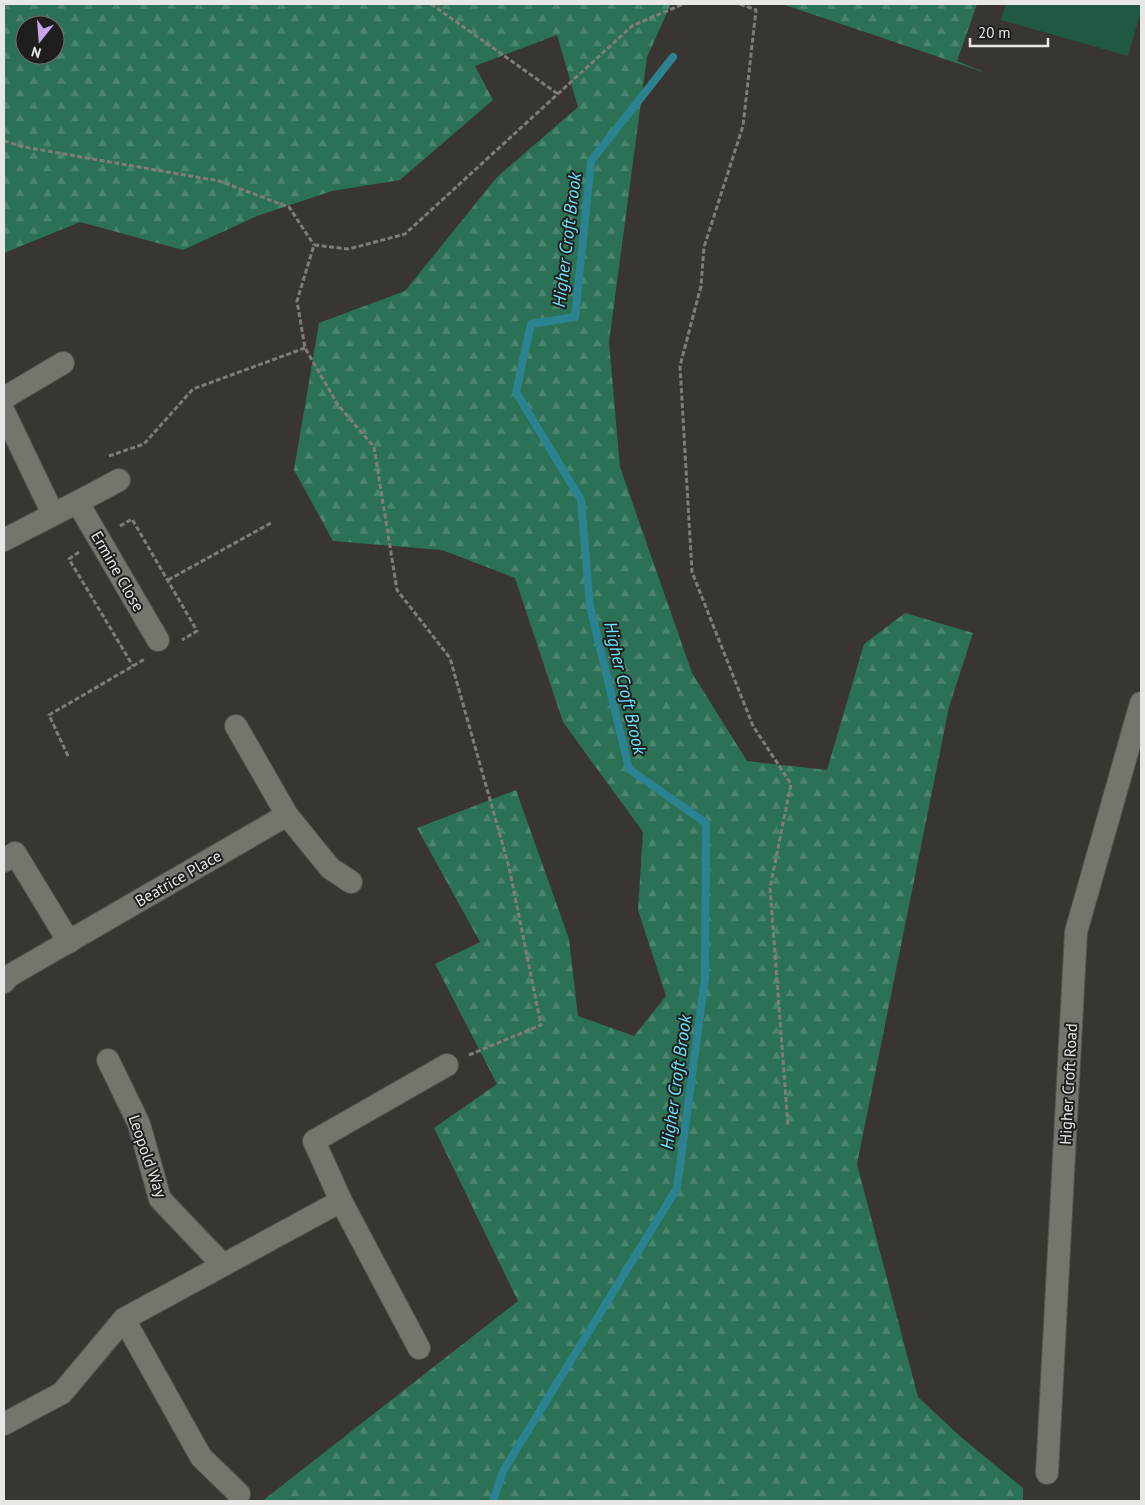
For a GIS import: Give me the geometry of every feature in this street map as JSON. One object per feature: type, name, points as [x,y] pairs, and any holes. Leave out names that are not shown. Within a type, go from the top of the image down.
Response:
[{"type":"street","points":[[4,398],[63,363]]},
{"type":"street","points":[[4,412],[53,514]]},
{"type":"street","points":[[4,540],[119,480]]},
{"type":"street","name":"Ermine Close","points":[[78,503],[158,640]]},
{"type":"street","name":"Higher Croft Road","points":[[1046,1473],[1076,932],[1141,704]]},
{"type":"street","points":[[236,726],[287,814],[330,868],[351,882]]},
{"type":"street","name":"Beatrice Place","points":[[4,982],[9,976],[287,814]]},
{"type":"street","points":[[4,861],[14,853],[69,942]]},
{"type":"street","name":"Leopold Way","points":[[108,1060],[139,1124],[160,1199],[223,1265]]},
{"type":"street","points":[[419,1348],[341,1201],[314,1141],[447,1065]]},
{"type":"street","points":[[4,1424],[62,1393],[124,1319],[341,1201]]},
{"type":"street","points":[[124,1319],[201,1456],[239,1494]]},
{"type":"path","points":[[431,4],[558,94]]},
{"type":"path","points":[[314,245],[349,249],[405,234],[632,26],[683,4]]},
{"type":"path","points":[[740,4],[756,10],[743,126],[704,247],[701,286],[680,366],[692,572],[753,726],[791,784],[770,888],[788,1126]]},
{"type":"path","points":[[4,141],[24,147],[219,181],[289,207],[314,245]]},
{"type":"path","points":[[314,245],[297,300],[305,348],[338,405],[374,447],[397,590],[450,658],[509,867],[541,1025],[447,1065]]},
{"type":"path","points":[[119,480],[106,456],[144,444],[193,389],[305,348]]},
{"type":"path","points":[[168,580],[271,524]]},
{"type":"path","points":[[98,538],[69,559],[133,666]]},
{"type":"green space","points":[[4,4],[671,4],[647,57],[609,342],[620,467],[692,673],[747,761],[827,770],[864,644],[905,613],[973,633],[949,707],[857,1164],[918,1397],[962,1438],[1023,1488],[1023,1501],[263,1501],[518,1301],[434,1128],[497,1084],[435,964],[480,942],[417,828],[516,790],[569,939],[578,1016],[634,1036],[666,996],[638,910],[643,832],[563,722],[515,578],[442,550],[333,541],[294,470],[319,323],[405,291],[497,177],[578,107],[557,35],[475,66],[493,100],[400,180],[332,191],[257,216],[183,250],[80,222],[4,253]]},
{"type":"green space","points":[[782,4],[977,4],[957,61],[986,73]]},
{"type":"green space","points":[[1006,4],[1141,4],[1141,11],[1128,56],[1001,20]]},
{"type":"waterway","name":"Higher Croft Brook","points":[[493,1501],[503,1471],[677,1188],[705,978],[706,823],[629,769],[590,606],[581,500],[516,392],[531,324],[575,317],[591,161],[673,57]]}]
